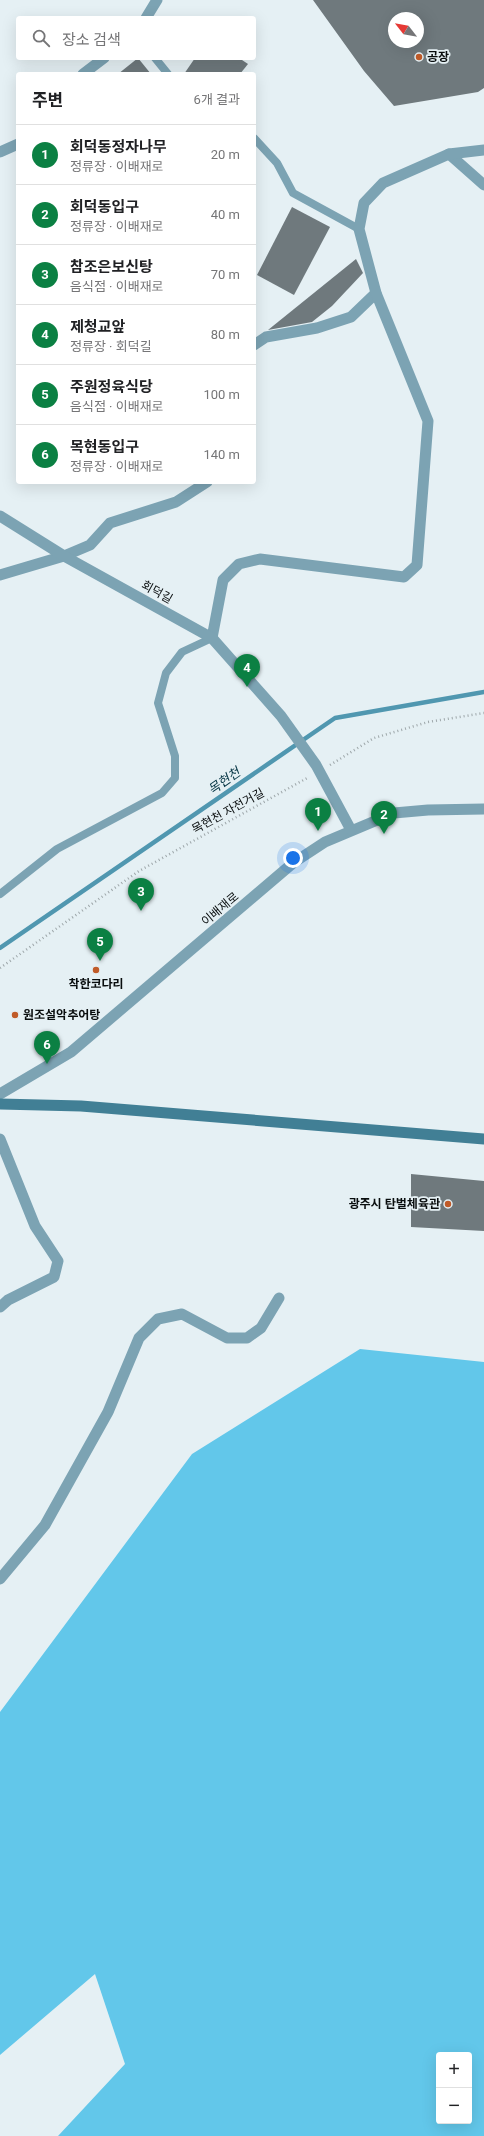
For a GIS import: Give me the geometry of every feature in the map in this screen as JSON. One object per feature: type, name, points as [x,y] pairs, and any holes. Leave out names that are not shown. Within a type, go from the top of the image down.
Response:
[{"type":"main road","points":[[0,1104],[81,1106],[484,1140]]},
{"type":"street","points":[[147,16],[157,0]]},
{"type":"street","points":[[86,72],[101,60]]},
{"type":"street","points":[[0,152],[16,145]]},
{"type":"street","points":[[212,638],[223,580],[239,564],[260,559],[404,577],[417,565],[428,421],[376,293],[359,229],[364,204],[383,183],[449,154],[484,150]]},
{"type":"street","points":[[449,154],[484,185]]},
{"type":"street","points":[[256,344],[266,337],[317,328],[351,317],[376,293]]},
{"type":"street","points":[[0,575],[64,556],[90,545],[110,523],[176,502],[203,484]]},
{"type":"street","name":"회덕길","points":[[0,516],[64,556],[212,638],[281,716],[318,768],[351,830]]},
{"type":"street","name":"이배재로","points":[[0,1094],[71,1052],[293,863],[325,842],[394,813],[428,810],[484,809]]},
{"type":"street","points":[[0,1139],[35,1226],[58,1261],[54,1277],[8,1300],[0,1307]]},
{"type":"street","points":[[0,1579],[45,1525],[108,1412],[139,1338],[158,1319],[182,1314],[227,1338],[247,1338],[261,1328],[279,1298]]},
{"type":"lane","points":[[157,60],[166,72]]},
{"type":"lane","points":[[256,140],[277,163],[293,193],[359,229]]},
{"type":"lane","points":[[0,894],[57,849],[162,793],[175,778],[175,756],[158,703],[166,673],[182,652],[212,638]]},
{"type":"path","name":"목현천 자전거길","points":[[0,968],[139,871],[318,768],[374,738],[428,722],[484,713]]},
{"type":"shaded area","points":[[360,1349],[484,1362],[484,2136],[58,2136],[125,2064],[95,1974],[0,2055],[0,1712],[192,1454]]},
{"type":"building","name":"공장","points":[[313,0],[484,0],[484,88],[478,92],[394,106],[364,71]]},
{"type":"building","points":[[136,60],[140,60],[149,72],[120,72]]},
{"type":"building","points":[[194,60],[242,60],[248,64],[242,72],[185,72]]},
{"type":"building","points":[[292,207],[330,227],[294,295],[257,275]]},
{"type":"building","points":[[356,259],[363,273],[332,306],[312,322],[268,330]]},
{"type":"building","name":"광주시 탄벌체육관","points":[[411,1174],[484,1181],[484,1231],[411,1227]]},
{"type":"waterway","name":"목현천","points":[[0,948],[335,718],[484,692]]},
{"type":"place","name":"공장","points":[[419,57]]},
{"type":"place","name":"제청교앞","points":[[247,687]]},
{"type":"place","name":"회덕동정자나무","points":[[318,831]]},
{"type":"place","name":"회덕동입구","points":[[384,834]]},
{"type":"place","name":"참조은보신탕","points":[[141,911]]},
{"type":"place","name":"주원정육식당","points":[[100,961]]},
{"type":"place","name":"착한코다리","points":[[96,970]]},
{"type":"place","name":"원조설악추어탕","points":[[15,1015]]},
{"type":"place","name":"목현동입구","points":[[47,1064]]},
{"type":"place","name":"광주시 탄벌체육관","points":[[448,1204]]}]
